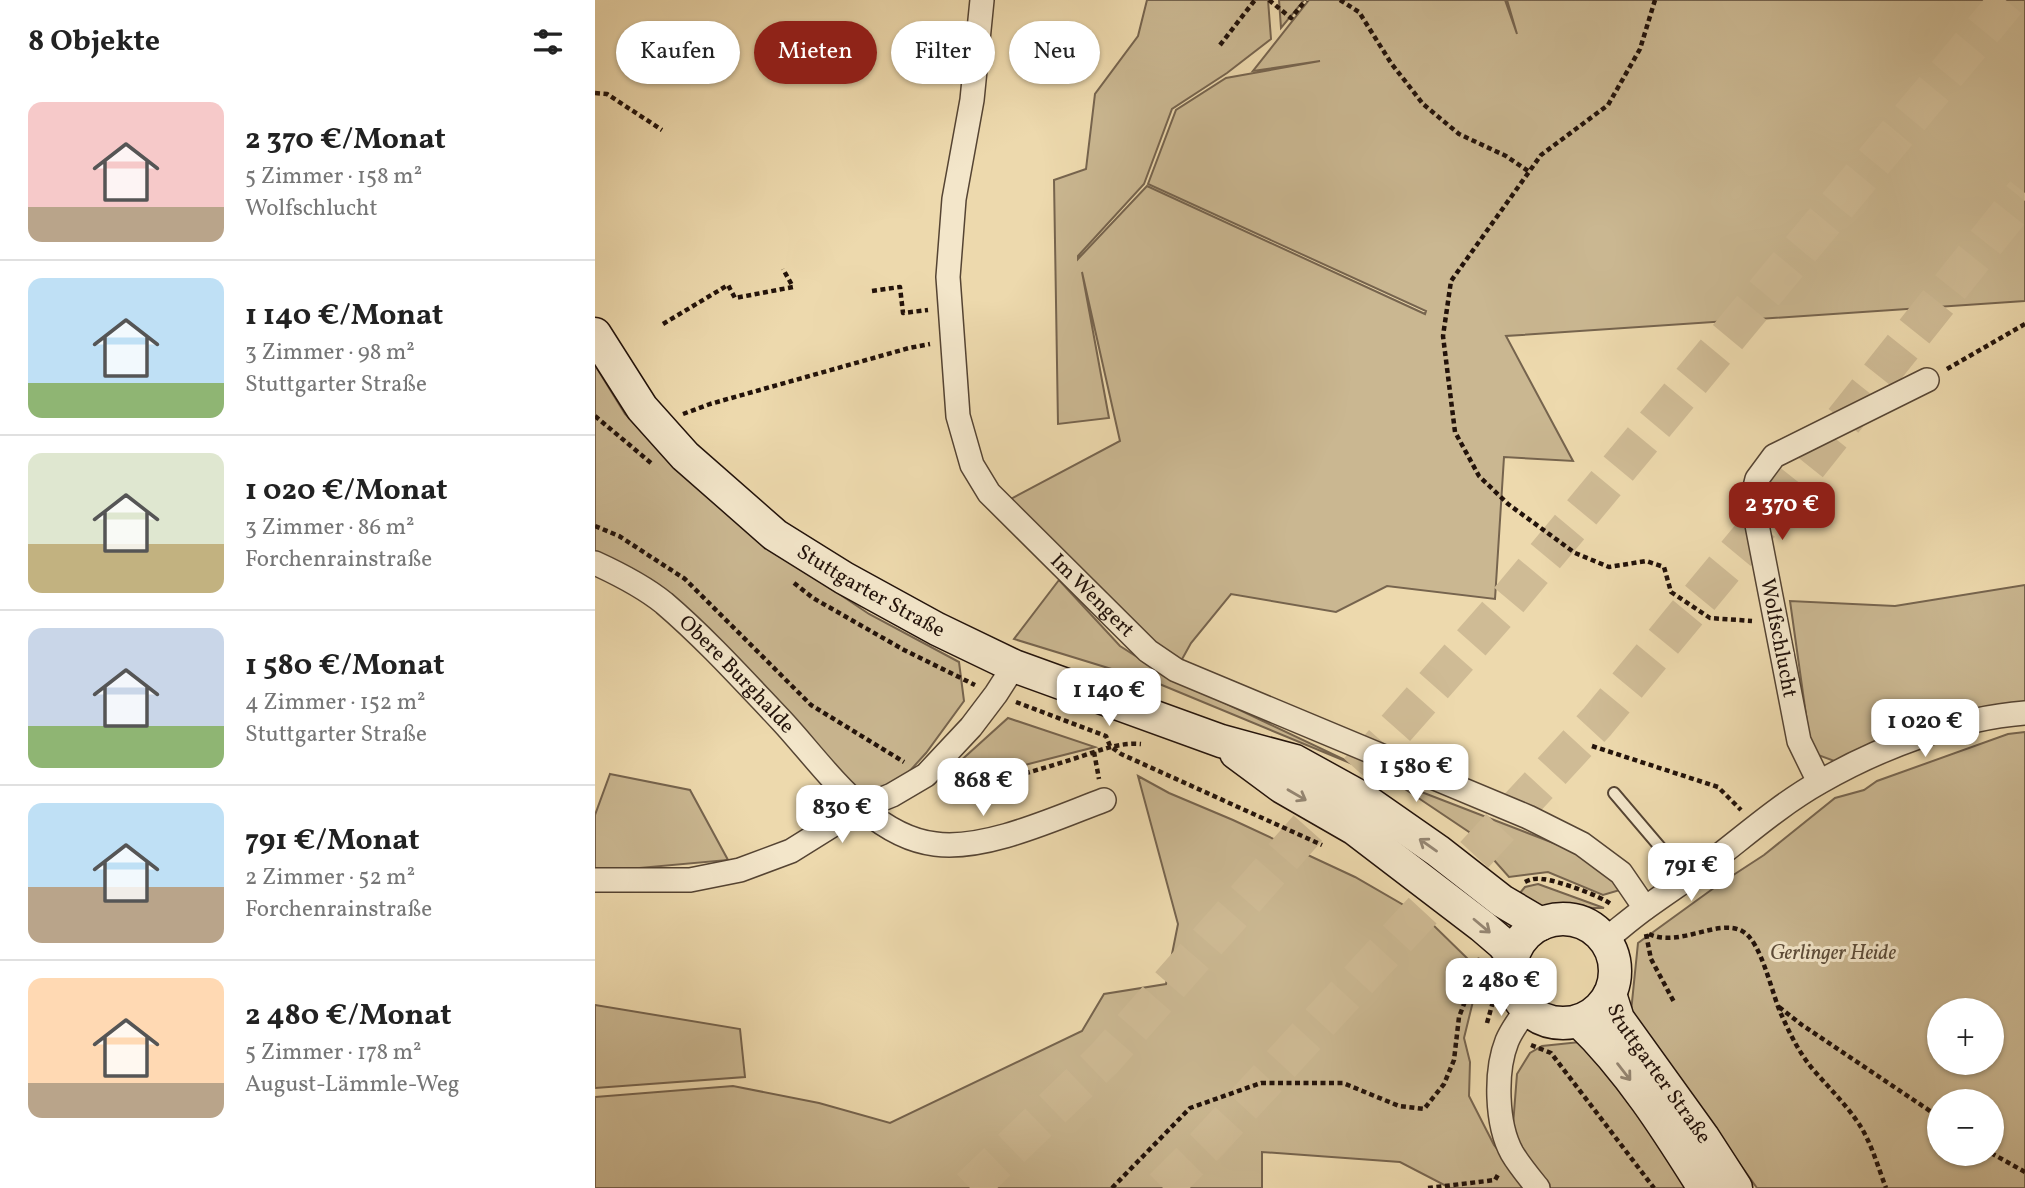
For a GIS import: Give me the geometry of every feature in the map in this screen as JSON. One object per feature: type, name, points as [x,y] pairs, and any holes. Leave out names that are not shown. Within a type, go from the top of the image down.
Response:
[{"type":"main road","name":"Stuttgarter Straße","points":[[595,334],[642,408],[677,447],[775,535],[844,578],[937,629],[1014,666],[1221,741],[1295,761],[1362,798],[1438,851],[1502,901],[1541,924]]},
{"type":"main road","name":"Stuttgarter Straße","points":[[1221,741],[1282,787],[1355,829],[1482,926],[1502,960]]},
{"type":"main road","points":[[1527,1009],[1516,994],[1511,975],[1502,960],[1523,937],[1541,924],[1558,919],[1576,920],[1593,928],[1631,926]]},
{"type":"main road","name":"Stuttgarter Straße","points":[[1527,1009],[1543,1019],[1561,1023],[1579,1021],[1603,1006],[1610,994],[1616,973],[1614,956],[1631,926]]},
{"type":"main road","name":"Stuttgarter Straße","points":[[1610,994],[1618,1019],[1703,1136],[1736,1188]]},
{"type":"main road","name":"Stuttgarter Straße","points":[[1579,1021],[1597,1038],[1645,1098],[1704,1188]]},
{"type":"street","name":"Im Wengert","points":[[982,0],[972,100],[954,199],[948,277],[958,416],[972,466],[989,493],[1148,651],[1177,670],[1528,817],[1582,844],[1621,873],[1631,926]]},
{"type":"street","name":"Wolfschlucht","points":[[1819,782],[1799,741],[1752,499],[1757,478],[1774,456],[1927,380]]},
{"type":"street","name":"Obere Burghalde","points":[[595,563],[625,577],[662,602],[780,719],[860,808],[904,836],[936,845],[973,843],[1021,831],[1104,800]]},
{"type":"street","points":[[595,880],[690,880],[740,870],[791,851],[860,808],[892,795],[926,775],[971,727],[1014,666]]},
{"type":"street","points":[[1631,926],[1685,880],[1819,782],[1882,751],[1949,727],[2025,713]]},
{"type":"street","points":[[1527,1009],[1508,1040],[1502,1058],[1499,1098],[1502,1124],[1511,1151],[1538,1188]]},
{"type":"lane","points":[[1614,793],[1685,880]]},
{"type":"path","points":[[1220,45],[1255,0]]},
{"type":"path","points":[[1269,0],[1291,18],[1306,0]]},
{"type":"path","points":[[1340,0],[1359,12],[1391,63],[1423,104],[1459,134],[1506,156],[1528,171]]},
{"type":"path","points":[[1655,0],[1640,49],[1608,104],[1541,155],[1451,281],[1443,336],[1455,432],[1479,476],[1508,504],[1575,553],[1609,567],[1646,561],[1664,567],[1671,592],[1710,618],[1749,622],[1775,618]]},
{"type":"path","points":[[595,93],[607,93],[662,130]]},
{"type":"path","points":[[663,324],[727,285],[735,298],[793,287],[783,269]]},
{"type":"path","points":[[872,291],[900,287],[903,313],[950,308]]},
{"type":"path","points":[[1927,380],[2025,324]]},
{"type":"path","points":[[711,404],[909,348]]},
{"type":"path","points":[[595,526],[619,536],[685,579],[811,705],[926,775],[958,786],[979,785],[1027,774],[1110,746]]},
{"type":"path","points":[[996,694],[1106,736],[1110,746],[1121,754],[1330,849]]},
{"type":"path","points":[[1593,746],[1718,787],[1756,826]]},
{"type":"path","points":[[1502,901],[1520,884],[1531,879],[1544,879],[1609,902],[1631,926],[1674,1002]]},
{"type":"path","points":[[1631,926],[1667,940],[1728,928],[1747,934],[1764,962],[1776,1004],[1792,1038],[1810,1065],[1861,1126],[1886,1188]]},
{"type":"path","points":[[1112,1188],[1190,1108],[1261,1083],[1343,1083],[1399,1106],[1424,1109],[1444,1084],[1454,1060],[1459,1017],[1479,965],[1476,954]]},
{"type":"path","points":[[1502,960],[1485,1033],[1539,1047],[1551,1053],[1654,1188]]},
{"type":"path","points":[[1776,1004],[1802,1025],[1927,1109]]},
{"type":"path","points":[[1428,1188],[1495,1180],[1511,1151]]},
{"type":"path","points":[[2004,1160],[2025,1172]]},
{"type":"green space","points":[[1147,0],[1268,0],[1271,39],[1227,73],[1172,109],[1144,184],[1078,259],[1147,186],[1425,314],[1426,311],[1148,184],[1176,110],[1226,78],[1320,61],[1253,71],[1309,0],[1505,0],[1517,34],[1507,0],[2025,0],[2025,301],[1506,336],[1573,461],[1504,457],[1495,599],[1387,586],[1336,612],[1231,594],[1191,643],[1176,670],[1005,502],[1120,441],[1082,272],[1109,418],[1058,424],[1054,180],[1086,169],[1095,94],[1138,36]]},
{"type":"green space","points":[[1279,0],[1304,0],[1281,28]]},
{"type":"green space","points":[[595,365],[625,414],[702,491],[775,551],[869,614],[959,662],[964,701],[926,753],[897,785],[867,792],[846,783],[595,553]]},
{"type":"green space","points":[[1059,580],[1120,646],[1164,674],[1362,768],[1157,683],[1014,639]]},
{"type":"green space","points":[[2025,585],[2025,705],[1837,762],[1818,755],[1809,736],[1790,601],[1895,606]]},
{"type":"green space","points":[[1008,718],[1095,747],[966,780],[947,773]]},
{"type":"green space","name":"Gerlinger Heide","points":[[2025,732],[2025,1188],[1757,1188],[1631,1012],[1638,943],[1764,855],[1835,798],[1864,790],[1877,781],[2008,734]]},
{"type":"green space","points":[[610,774],[690,790],[728,860],[595,872],[595,815]]},
{"type":"green space","points":[[1138,776],[1169,793],[1355,877],[1426,918],[1471,962],[1476,989],[1464,1038],[1470,1062],[1469,1096],[1494,1145],[1528,1188],[1450,1188],[1400,1162],[1262,1152],[1262,1188],[595,1188],[595,1097],[733,1086],[819,1103],[890,1123],[1082,1031],[1104,994],[1166,984],[1178,924]]},
{"type":"green space","points":[[1393,781],[1569,849],[1606,873],[1620,890],[1603,895],[1548,872],[1509,877],[1469,832]]},
{"type":"green space","points":[[1538,884],[1604,908],[1566,903],[1541,907],[1513,901],[1525,887]]},
{"type":"green space","points":[[595,1005],[740,1029],[745,1077],[595,1088]]},
{"type":"green space","points":[[1580,1042],[1639,1116],[1687,1188],[1540,1188],[1511,1151],[1517,1074],[1530,1053],[1542,1046]]},
{"type":"tunnel","points":[[970,1188],[1104,1059],[1503,607],[2008,0]]},
{"type":"tunnel","points":[[1163,1188],[1205,1146],[1597,722],[1774,508],[2025,193]]}]
